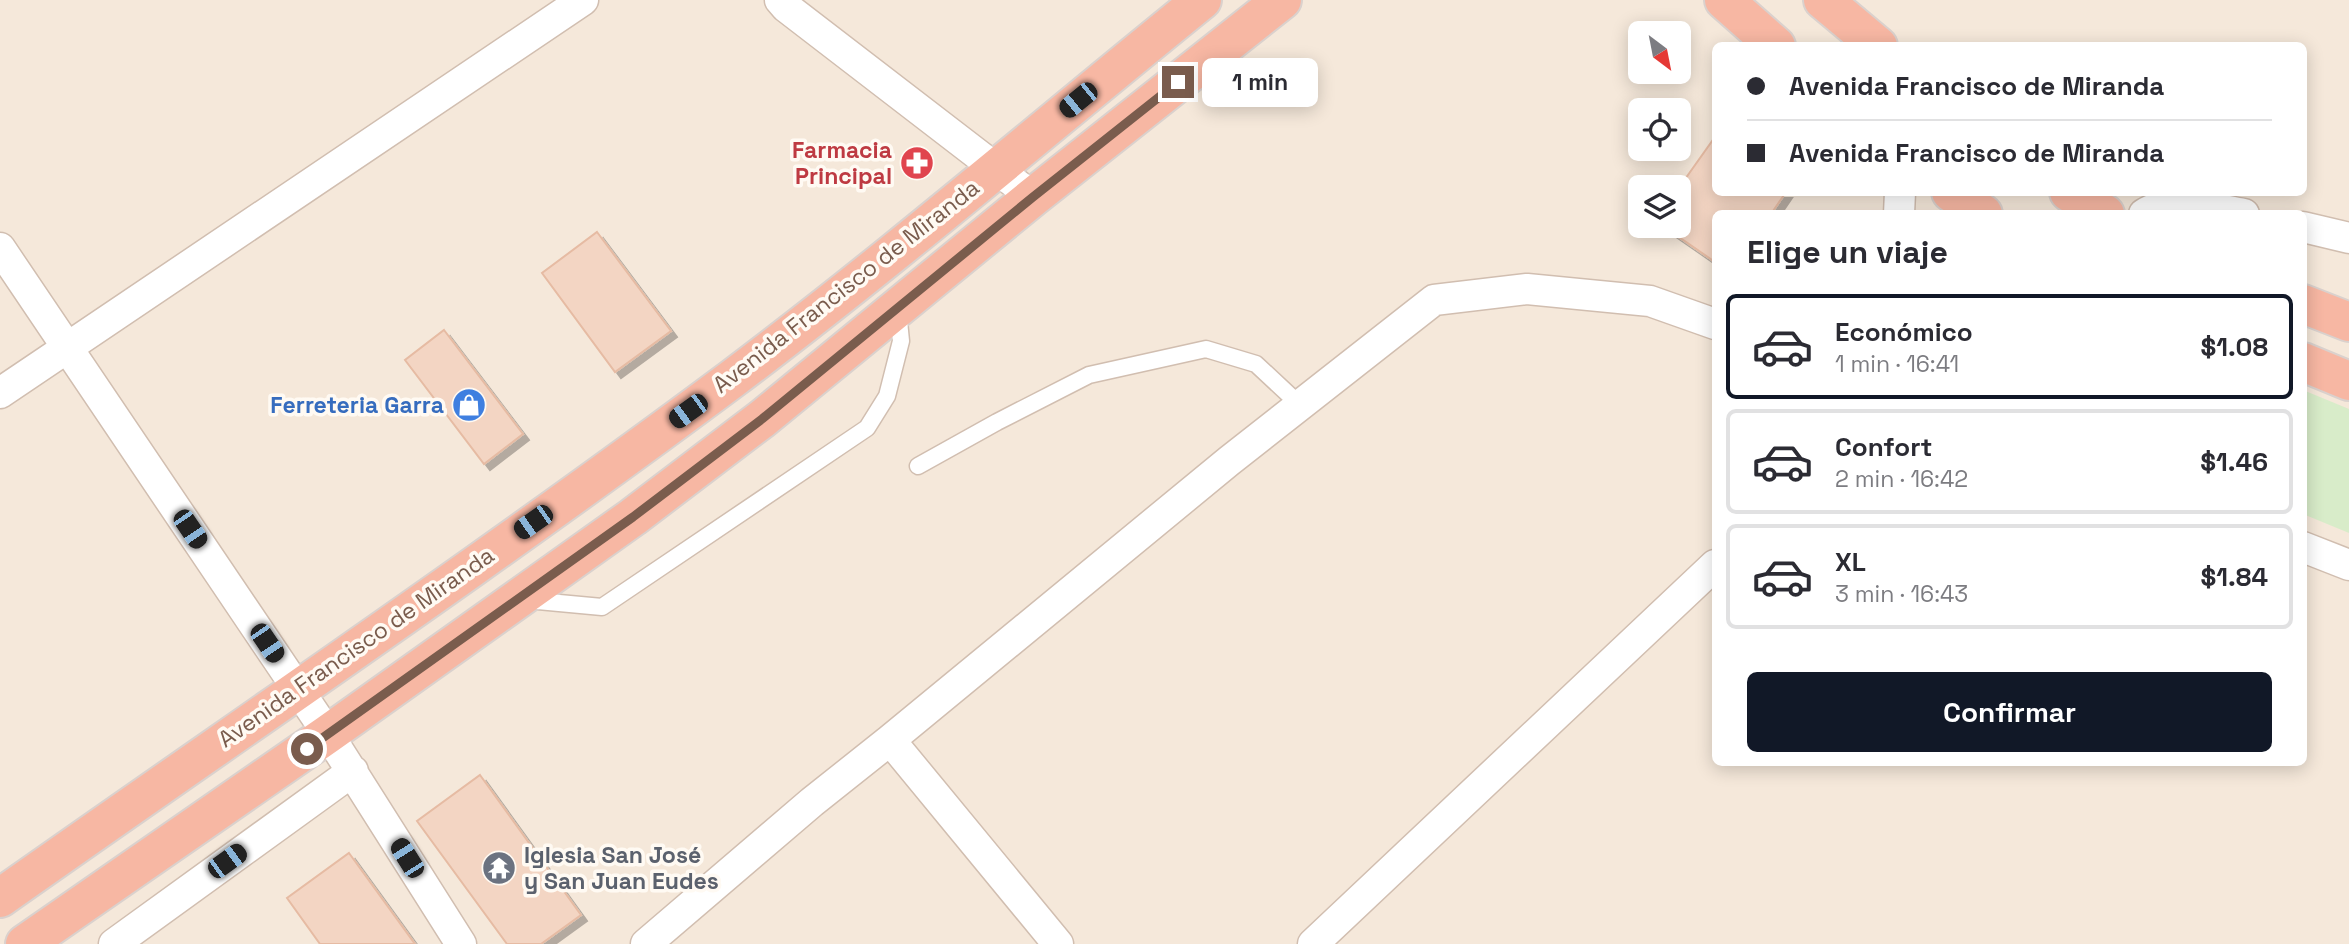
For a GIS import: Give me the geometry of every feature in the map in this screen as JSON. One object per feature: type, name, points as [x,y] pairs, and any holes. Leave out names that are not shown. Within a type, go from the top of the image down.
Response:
[{"type":"highway","name":"Avenida Francisco de Miranda","points":[[0,898],[598,477],[733,378],[869,273],[1202,0]]},
{"type":"highway","name":"Avenida Francisco de Miranda","points":[[25,944],[328,734],[633,517],[751,427],[1033,197],[1282,0]]},
{"type":"highway","points":[[1724,0],[1771,42]]},
{"type":"highway","points":[[1823,0],[1873,42]]},
{"type":"highway","points":[[1957,196],[1977,210]]},
{"type":"highway","points":[[2307,306],[2349,322]]},
{"type":"highway","points":[[2307,364],[2349,381]]},
{"type":"street","points":[[0,393],[583,0]]},
{"type":"street","points":[[780,0],[1033,197]]},
{"type":"street","points":[[2152,210],[2161,205],[2217,210]]},
{"type":"street","points":[[2307,228],[2349,238]]},
{"type":"street","points":[[0,248],[353,771],[461,944]]},
{"type":"street","points":[[646,944],[812,802],[1228,461],[1434,300],[1527,289],[1650,301],[1712,323]]},
{"type":"street","points":[[2307,549],[2349,565]]},
{"type":"street","points":[[1313,944],[1712,568]]},
{"type":"street","points":[[890,740],[1058,944]]},
{"type":"street","points":[[114,944],[353,771]]},
{"type":"lane","points":[[518,599],[602,607],[867,428],[887,396],[901,341],[898,309]]},
{"type":"lane","points":[[918,466],[1089,375],[1206,349],[1256,363],[1300,405]]},
{"type":"shaded area","points":[[0,0],[2349,0],[2349,944],[0,944]]},
{"type":"green space","points":[[2307,392],[2349,409],[2349,533],[2307,516]]},
{"type":"building","points":[[1712,141],[1712,196],[1783,196],[1774,210],[1712,210],[1712,260],[1680,238],[1691,238],[1691,175],[1688,175]]},
{"type":"building","points":[[597,232],[671,331],[615,372],[542,273]]},
{"type":"building","points":[[444,330],[523,434],[484,464],[405,360]]},
{"type":"building","name":"Iglesia San José y San Juan Eudes","points":[[480,775],[581,915],[541,944],[507,944],[417,821]]},
{"type":"building","points":[[349,853],[415,944],[320,944],[287,898]]},
{"type":"place","name":"Farmacia Principal","points":[[917,163]]},
{"type":"place","name":"Ferreteria Garra","points":[[469,405]]},
{"type":"place","name":"Iglesia San José y San Juan Eudes","points":[[499,868]]},
{"type":"route","points":[[307,749],[633,517],[762,419],[1178,82]]}]
